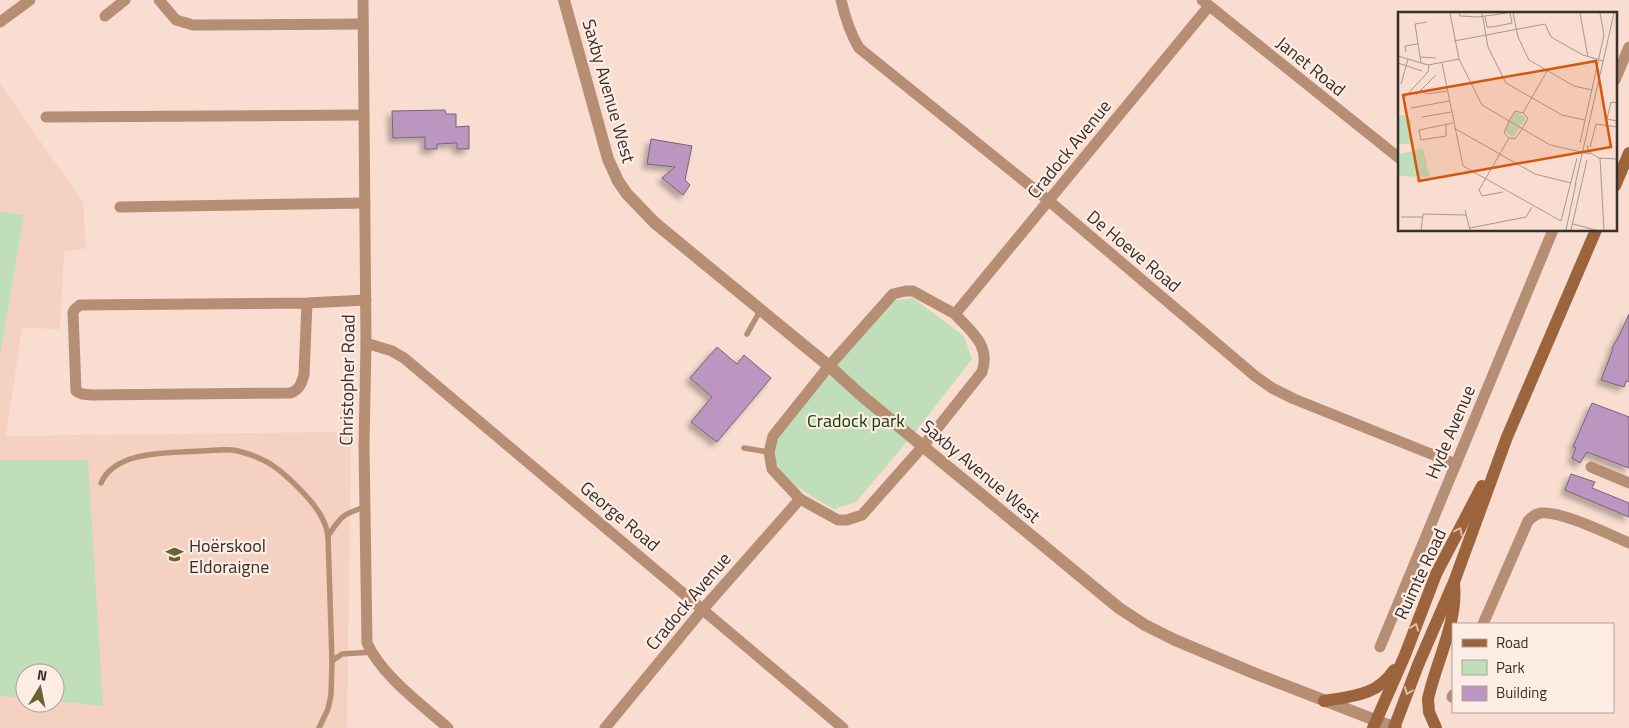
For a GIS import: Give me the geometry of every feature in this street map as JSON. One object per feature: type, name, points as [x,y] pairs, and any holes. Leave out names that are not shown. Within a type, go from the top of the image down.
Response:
[{"type":"main road","points":[[1616,184],[1629,153]]},
{"type":"main road","name":"Ruimte Road","points":[[1395,728],[1418,665],[1454,582],[1507,438],[1596,231]]},
{"type":"main road","name":"Ruimte Road","points":[[1374,724],[1405,655],[1436,574],[1507,438]]},
{"type":"main road","points":[[1436,728],[1429,712],[1428,699],[1452,618],[1455,598],[1454,582]]},
{"type":"main road","points":[[1324,701],[1366,694],[1389,678],[1405,655]]},
{"type":"street","points":[[0,22],[30,0]]},
{"type":"street","points":[[104,16],[125,0]]},
{"type":"street","points":[[159,0],[176,20],[193,25],[363,24]]},
{"type":"street","name":"Christopher Road","points":[[363,0],[366,300],[364,446],[367,643],[383,669],[448,728]]},
{"type":"street","name":"Saxby Avenue West","points":[[564,0],[608,159],[618,181],[627,194],[655,224],[1132,617],[1176,640],[1324,701],[1374,724],[1395,728]]},
{"type":"street","name":"De Hoeve Road","points":[[841,0],[846,22],[860,48],[1049,201],[1272,388],[1294,399],[1456,464]]},
{"type":"street","name":"Cradock Avenue","points":[[955,314],[1049,201],[1205,3]]},
{"type":"street","name":"Janet Road","points":[[1205,3],[1398,157]]},
{"type":"street","points":[[1616,78],[1629,47]]},
{"type":"street","points":[[46,117],[364,115]]},
{"type":"street","points":[[120,207],[365,203]]},
{"type":"street","name":"Hyde Avenue","points":[[1380,647],[1553,231]]},
{"type":"street","points":[[906,290],[913,291],[955,314],[980,340],[986,362],[982,372],[924,445],[868,509],[855,518],[838,520],[800,499],[772,469],[768,452],[773,436],[829,366],[893,294],[906,290]]},
{"type":"street","points":[[307,303],[304,375],[301,386],[291,393],[92,396],[76,391],[73,312],[77,307],[307,303],[366,300]]},
{"type":"street","name":"George Road","points":[[366,343],[392,351],[404,358],[844,728]]},
{"type":"street","points":[[1591,467],[1629,483]]},
{"type":"street","name":"Cradock Avenue","points":[[605,728],[703,609],[800,499]]},
{"type":"street","points":[[1483,623],[1528,521],[1534,515],[1541,513],[1560,515],[1629,543]]},
{"type":"lane","points":[[746,334],[760,311]]},
{"type":"lane","points":[[744,448],[768,452]]},
{"type":"lane","points":[[100,483],[107,472],[130,459],[156,453],[223,450],[237,451],[265,461],[298,486],[322,517],[328,536],[332,661],[331,695],[328,709],[319,728]]},
{"type":"lane","points":[[328,536],[346,513],[365,507]]},
{"type":"lane","points":[[332,661],[335,657],[342,654],[372,652]]},
{"type":"shaded area","name":"Hoërskool Eldoraigne","points":[[0,84],[83,202],[86,248],[64,252],[60,329],[22,328],[6,436],[351,432],[347,728],[0,728]]},
{"type":"green space","points":[[0,211],[24,215],[0,357]]},
{"type":"green space","name":"Cradock park","points":[[913,298],[964,336],[972,359],[916,431],[856,502],[834,509],[796,486],[780,469],[774,450],[777,434],[890,301]]},
{"type":"green space","points":[[0,460],[88,460],[103,706],[65,702],[65,663],[15,663],[15,697],[0,696]]},
{"type":"building","points":[[445,110],[446,114],[456,114],[456,127],[469,126],[469,149],[457,149],[457,143],[437,144],[437,149],[425,149],[425,137],[393,138],[392,111]]},
{"type":"building","points":[[651,139],[692,146],[685,180],[690,185],[683,195],[662,178],[675,167],[647,164]]},
{"type":"building","points":[[1629,314],[1629,382],[1626,381],[1624,387],[1601,380],[1612,348]]},
{"type":"building","points":[[717,347],[737,364],[744,355],[771,378],[717,442],[691,422],[712,397],[690,378]]},
{"type":"building","points":[[1592,403],[1629,417],[1629,468],[1587,452],[1580,463],[1572,458],[1576,448],[1573,447]]},
{"type":"building","points":[[1571,474],[1595,482],[1592,488],[1629,503],[1629,517],[1565,490]]},
{"type":"place","name":"Hoërskool Eldoraigne","points":[[175,555]]}]
